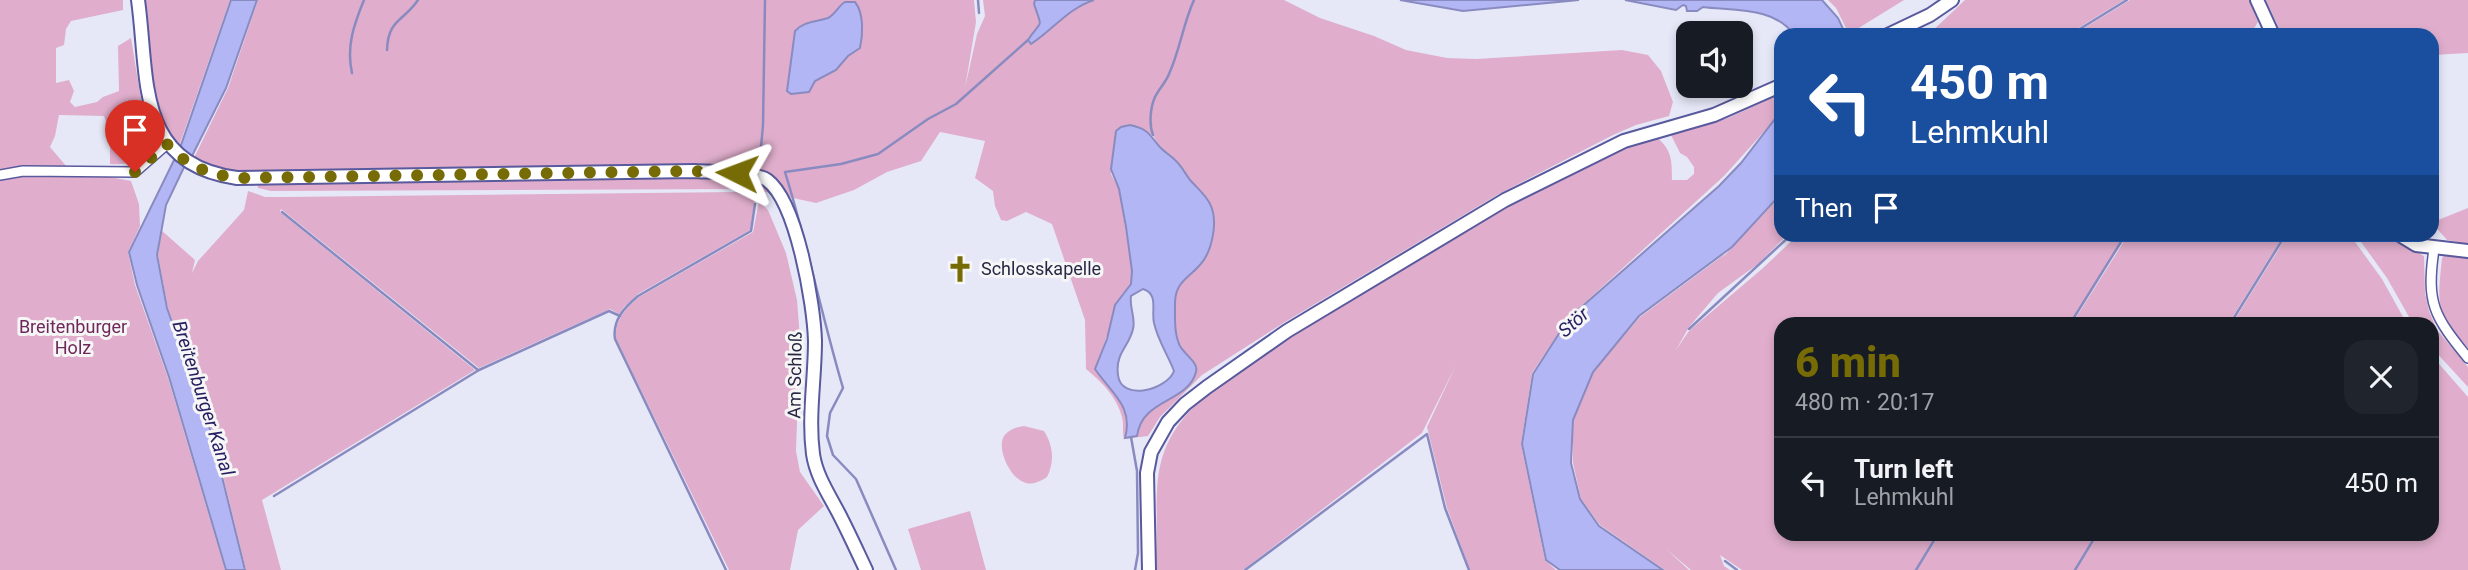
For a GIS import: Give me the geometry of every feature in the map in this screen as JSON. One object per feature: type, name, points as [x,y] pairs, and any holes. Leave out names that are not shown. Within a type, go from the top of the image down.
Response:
[{"type":"street","points":[[0,175],[23,172],[135,172],[167,144],[158,127],[149,97],[138,0]]},
{"type":"street","points":[[1903,28],[1930,15],[1952,0]]},
{"type":"street","points":[[2258,0],[2270,28]]},
{"type":"street","points":[[1149,570],[1147,473],[1151,452],[1162,429],[1185,404],[1250,356],[1505,200],[1624,141],[1714,115],[1774,88]]},
{"type":"street","name":"Am Schloß","points":[[167,144],[194,167],[237,178],[694,171],[737,173],[766,178],[781,196],[787,209],[809,286],[815,341],[811,394],[812,440],[817,472],[866,570]]},
{"type":"street","points":[[2410,242],[2416,246],[2468,251]]},
{"type":"street","points":[[2437,249],[2432,293],[2437,317]]},
{"type":"street","points":[[2439,322],[2468,358]]},
{"type":"green space","name":"Breitenburger Holz","points":[[0,0],[123,0],[123,10],[71,21],[66,29],[64,45],[56,48],[56,83],[69,80],[74,91],[70,102],[75,107],[97,102],[119,91],[118,46],[131,38],[150,136],[148,151],[134,162],[110,164],[110,133],[104,116],[59,115],[50,147],[67,167],[66,176],[110,177],[131,181],[139,204],[140,226],[128,252],[135,285],[168,378],[225,570],[0,570]]},
{"type":"green space","points":[[143,0],[230,0],[178,149],[159,115],[153,91]]},
{"type":"green space","points":[[258,0],[974,0],[976,22],[965,88],[977,34],[985,16],[983,0],[1035,0],[1040,25],[1032,34],[1046,34],[1068,14],[1094,0],[1284,0],[1320,18],[1406,50],[1447,58],[1476,59],[1622,50],[1648,55],[1661,71],[1673,102],[1669,116],[1613,135],[1497,195],[1285,322],[1202,375],[1160,417],[1148,436],[1124,439],[1122,417],[1117,403],[1086,369],[1085,320],[1052,224],[1026,212],[1007,221],[1001,220],[993,191],[975,178],[985,141],[940,132],[921,161],[887,172],[854,190],[816,203],[752,189],[271,191],[258,188],[256,172],[214,169],[193,160],[228,88]],"holes":[[[1116,132],[1153,135],[1203,194],[1199,267],[1180,283],[1175,300],[1177,335],[1192,362],[1181,392],[1153,409],[1143,420],[1136,436],[1126,438],[1124,407],[1095,369],[1122,294],[1131,284],[1132,271],[1119,189],[1111,174]]]},
{"type":"green space","points":[[1828,0],[1904,0],[1859,28],[1846,28],[1836,8]]},
{"type":"green space","points":[[1965,0],[2124,0],[2078,28],[1935,28]]},
{"type":"green space","points":[[2130,0],[2249,0],[2258,22],[2254,28],[2084,28]]},
{"type":"green space","points":[[2266,0],[2468,0],[2468,53],[2439,55],[2439,28],[2279,28]]},
{"type":"green space","points":[[1774,97],[1774,121],[1724,176],[1569,317],[1532,373],[1521,444],[1545,560],[1556,570],[1470,570],[1447,508],[1427,427],[1456,365],[1422,433],[1243,570],[1155,570],[1157,494],[1164,453],[1188,413],[1210,391],[1396,268],[1507,202],[1619,146],[1655,136],[1670,155],[1672,180],[1687,180],[1694,174],[1694,167],[1687,157],[1680,153],[1671,135],[1728,118]]},
{"type":"green space","points":[[248,191],[265,197],[736,192],[755,198],[750,230],[638,294],[619,314],[610,309],[479,368],[281,209],[280,212],[475,370],[262,500],[281,570],[246,570],[212,431],[168,308],[158,255],[161,230],[195,260],[192,273],[198,261],[244,210]]},
{"type":"green space","points":[[759,201],[768,210],[786,253],[797,300],[800,338],[796,451],[800,472],[824,506],[798,530],[790,570],[729,570],[616,339],[617,326],[622,315],[639,297],[753,232]]},
{"type":"green space","points":[[1774,203],[1774,242],[1780,242],[1758,264],[1718,293],[1689,327],[1676,350],[1689,331],[1791,242],[2121,242],[2073,317],[1774,317],[1774,541],[1933,541],[1915,570],[1742,570],[1720,555],[1724,566],[1730,570],[1691,570],[1666,549],[1689,570],[1665,570],[1600,525],[1581,499],[1573,463],[1573,421],[1593,372],[1640,317],[1725,254],[1723,257]]},
{"type":"green space","points":[[2468,208],[2468,244],[2447,240],[2439,231],[2439,220]]},
{"type":"green space","points":[[2124,242],[2280,242],[2232,317],[2076,317]]},
{"type":"green space","points":[[2283,242],[2355,242],[2382,279],[2403,317],[2236,317]]},
{"type":"green space","points":[[2361,242],[2401,242],[2424,256],[2425,293],[2432,317],[2409,317],[2387,278]]},
{"type":"green space","points":[[2445,255],[2468,258],[2468,348],[2444,316],[2441,307],[2440,275],[2442,258]]},
{"type":"green space","points":[[2439,332],[2468,367],[2468,387],[2439,356]]},
{"type":"green space","points":[[2439,364],[2468,397],[2468,570],[2076,570],[2095,541],[2439,541]]},
{"type":"green space","points":[[1024,426],[1044,431],[1052,453],[1047,477],[1031,483],[1020,481],[1010,470],[1002,448],[1006,434]]},
{"type":"green space","points":[[970,511],[986,570],[921,570],[908,529]]},
{"type":"green space","points":[[1936,541],[2092,541],[2074,570],[1917,570]]},
{"type":"water","points":[[231,0],[257,0],[226,88],[189,162],[178,154]]},
{"type":"water","points":[[1035,0],[1094,0],[1068,14],[1031,44],[1028,40],[1040,24]]},
{"type":"water","points":[[1400,0],[1579,0],[1463,11]]},
{"type":"water","points":[[1625,0],[1822,0],[1838,18],[1843,28],[1788,28],[1776,19],[1753,12],[1703,7],[1697,11],[1687,11],[1683,5],[1676,10]]},
{"type":"water","points":[[845,2],[855,2],[860,12],[860,48],[848,56],[836,70],[815,81],[809,92],[791,94],[787,91],[795,31],[806,24],[830,17]]},
{"type":"water","name":"Stör","points":[[1774,120],[1774,202],[1732,247],[1639,316],[1593,372],[1573,420],[1571,463],[1580,499],[1599,526],[1663,570],[1560,570],[1546,560],[1522,444],[1533,374],[1569,318],[1719,186],[1741,163]]},
{"type":"water","points":[[1130,125],[1144,130],[1177,162],[1207,199],[1214,221],[1212,238],[1204,260],[1182,282],[1175,297],[1177,336],[1180,346],[1195,365],[1196,372],[1184,390],[1147,414],[1137,436],[1125,438],[1127,427],[1124,408],[1095,369],[1107,339],[1115,305],[1131,284],[1132,271],[1126,227],[1119,189],[1111,169],[1116,131]],"holes":[[[1143,289],[1148,291],[1153,299],[1156,330],[1174,371],[1170,378],[1154,388],[1135,391],[1121,383],[1118,367],[1120,356],[1133,329],[1131,296]]]},
{"type":"water","points":[[176,156],[186,163],[166,205],[157,255],[167,308],[211,432],[245,570],[226,570],[129,252]]},
{"type":"waterway","points":[[352,73],[352,36],[364,0]]},
{"type":"waterway","points":[[387,50],[393,26],[418,0]]},
{"type":"waterway","points":[[759,169],[763,125],[765,0]]},
{"type":"waterway","points":[[978,0],[979,13]]},
{"type":"waterway","points":[[1153,135],[1153,101],[1173,65],[1194,0]]},
{"type":"waterway","points":[[2081,28],[2127,0]]},
{"type":"waterway","points":[[896,570],[856,479],[833,455],[827,436],[830,413],[843,388],[785,172],[841,164],[878,154],[928,119],[956,104],[1028,40]]},
{"type":"waterway","points":[[726,570],[615,339],[615,332],[620,314],[638,296],[751,231],[755,204]]},
{"type":"waterway","points":[[282,212],[478,370]]},
{"type":"waterway","points":[[1689,329],[1783,242]]},
{"type":"waterway","points":[[2074,317],[2121,242]]},
{"type":"waterway","points":[[2234,317],[2281,242]]},
{"type":"waterway","points":[[274,496],[479,370],[609,311],[620,316]]},
{"type":"waterway","points":[[1245,570],[1427,434],[1445,508],[1469,570]]},
{"type":"waterway","points":[[1131,437],[1137,471],[1138,553],[1135,570]]},
{"type":"waterway","points":[[1916,570],[1934,541]]},
{"type":"waterway","points":[[2075,570],[2093,541]]},
{"type":"waterway","points":[[1725,561],[1737,570]]},
{"type":"place","name":"Schlosskapelle","points":[[960,269]]},
{"type":"route","points":[[135,172],[167,144],[194,167],[237,178],[694,171],[737,173]]},
{"type":"water label","name":"Breitenburger Kanal","points":[[204,398]]}]
